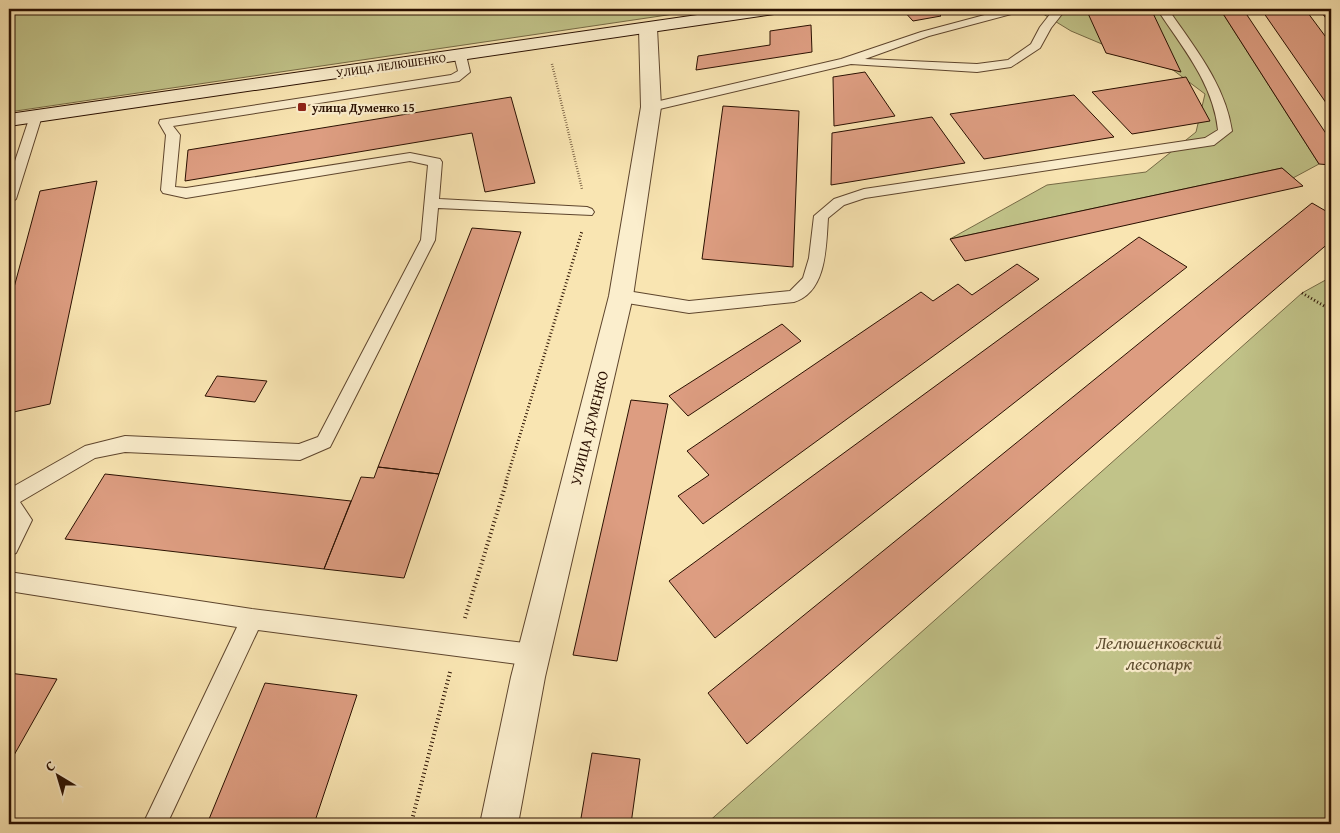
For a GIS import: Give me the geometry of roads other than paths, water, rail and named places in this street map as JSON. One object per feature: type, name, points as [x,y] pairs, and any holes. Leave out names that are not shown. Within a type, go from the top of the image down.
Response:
[{"type":"street","name":"УЛИЦА ЛЕЛЮШЕНКО","points":[[9,120],[774,9]]},
{"type":"street","name":"УЛИЦА ДУМЕНКО","points":[[498,824],[533,655],[621,296],[652,107],[648,28]]},
{"type":"lane","points":[[652,107],[845,62],[926,34],[1019,9]]},
{"type":"lane","points":[[845,62],[977,68],[1011,63],[1036,46],[1046,27],[1060,9]]},
{"type":"lane","points":[[621,296],[690,306],[794,296],[810,281],[817,258],[821,216],[840,202],[864,194],[1209,142],[1225,131],[1225,117],[1220,98],[1163,9]]},
{"type":"lane","points":[[164,122],[455,78],[464,72],[460,55]]},
{"type":"lane","points":[[9,547],[22,520],[9,501],[91,451],[125,444],[300,452],[324,442],[428,240],[435,162],[410,157],[186,193],[168,190],[173,135],[164,122],[168,97]]},
{"type":"lane","points":[[9,199],[15,156],[36,116]]},
{"type":"lane","points":[[432,203],[587,212]]},
{"type":"lane","points":[[9,581],[252,619],[533,655]]},
{"type":"lane","points":[[155,824],[252,619]]},
{"type":"place","name":"улица Думенко 15","points":[[302,107]]},
{"type":"park label","name":"Лелюшенковский лесопарк","points":[[1159,652]]}]
